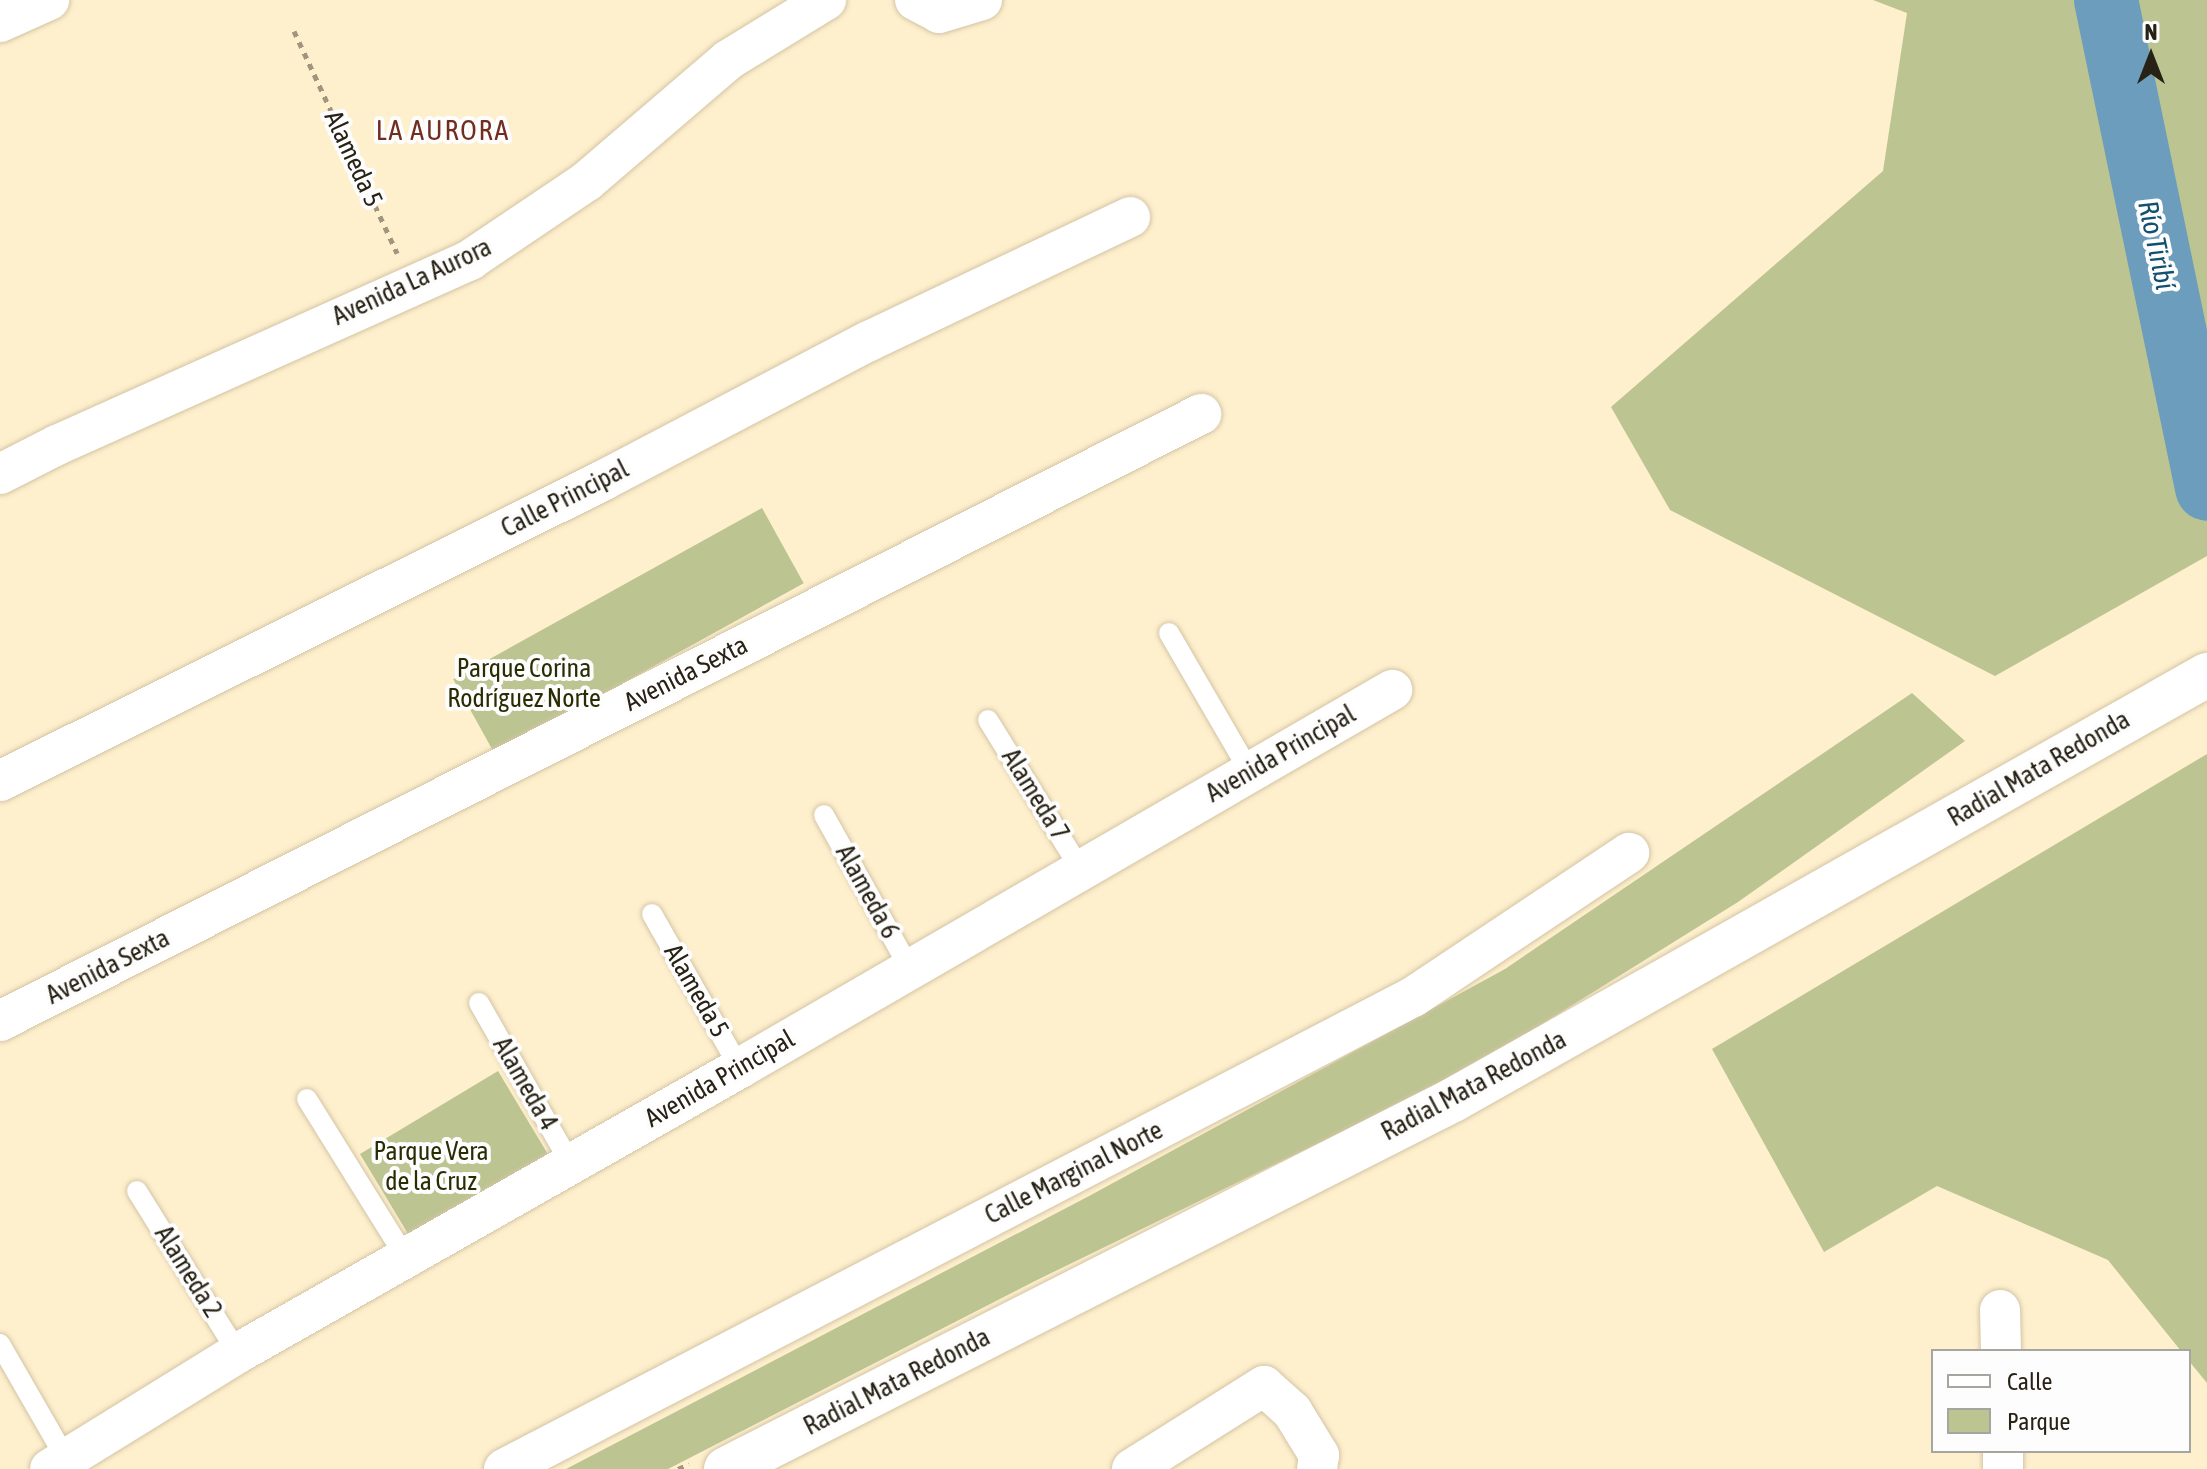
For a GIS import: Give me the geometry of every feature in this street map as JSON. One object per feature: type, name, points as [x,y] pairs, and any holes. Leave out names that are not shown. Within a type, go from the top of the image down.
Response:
[{"type":"main road","name":"Radial Mata Redonda","points":[[726,1469],[1453,1100],[2207,675]]},
{"type":"street","points":[[0,22],[49,0]]},
{"type":"street","name":"Avenida La Aurora","points":[[0,474],[57,445],[485,252],[587,181],[728,60],[826,0]]},
{"type":"street","points":[[915,0],[939,13],[982,0]]},
{"type":"street","name":"Calle Principal","points":[[0,781],[602,481],[869,341],[1130,217]]},
{"type":"street","name":"Avenida Sexta","points":[[0,1021],[1201,414]]},
{"type":"street","name":"Avenida Principal","points":[[58,1464],[238,1353],[740,1068],[1392,690]]},
{"type":"street","name":"Calle Marginal Norte","points":[[504,1469],[1413,997],[1629,853]]},
{"type":"street","points":[[2000,1310],[2001,1349]]},
{"type":"street","points":[[1132,1469],[1264,1386],[1292,1411],[1319,1455],[1317,1469]]},
{"type":"lane","points":[[1169,633],[1250,772]]},
{"type":"lane","name":"Alameda 7","points":[[988,720],[1081,870]]},
{"type":"lane","name":"Alameda 6","points":[[824,815],[910,969]]},
{"type":"lane","name":"Alameda 5","points":[[652,914],[740,1068]]},
{"type":"lane","name":"Alameda 4","points":[[479,1003],[571,1164]]},
{"type":"lane","points":[[307,1099],[406,1258]]},
{"type":"lane","name":"Alameda 2","points":[[137,1191],[238,1353]]},
{"type":"lane","points":[[0,1344],[58,1464]]},
{"type":"path","name":"Alameda 5","points":[[294,31],[412,287]]},
{"type":"green space","points":[[1873,0],[2207,0],[2207,556],[1995,676],[1670,510],[1611,407],[1883,171],[1907,13]]},
{"type":"green space","name":"Parque Corina Rodríguez Norte","points":[[762,508],[804,583],[495,754],[453,679]]},
{"type":"green space","points":[[1912,693],[1965,741],[1738,902],[1465,1072],[1039,1279],[668,1469],[566,1469],[1091,1195],[1505,969]]},
{"type":"green space","points":[[2207,754],[2207,1383],[2191,1363],[2191,1349],[2179,1349],[2108,1260],[1937,1186],[1824,1252],[1712,1049]]},
{"type":"green space","name":"Parque Vera de la Cruz","points":[[498,1071],[548,1154],[410,1237],[360,1154]]},
{"type":"waterway","name":"Río Tiribí","points":[[2106,0],[2207,489]]},
{"type":"district","name":"LA AURORA","points":[[443,130]]}]
